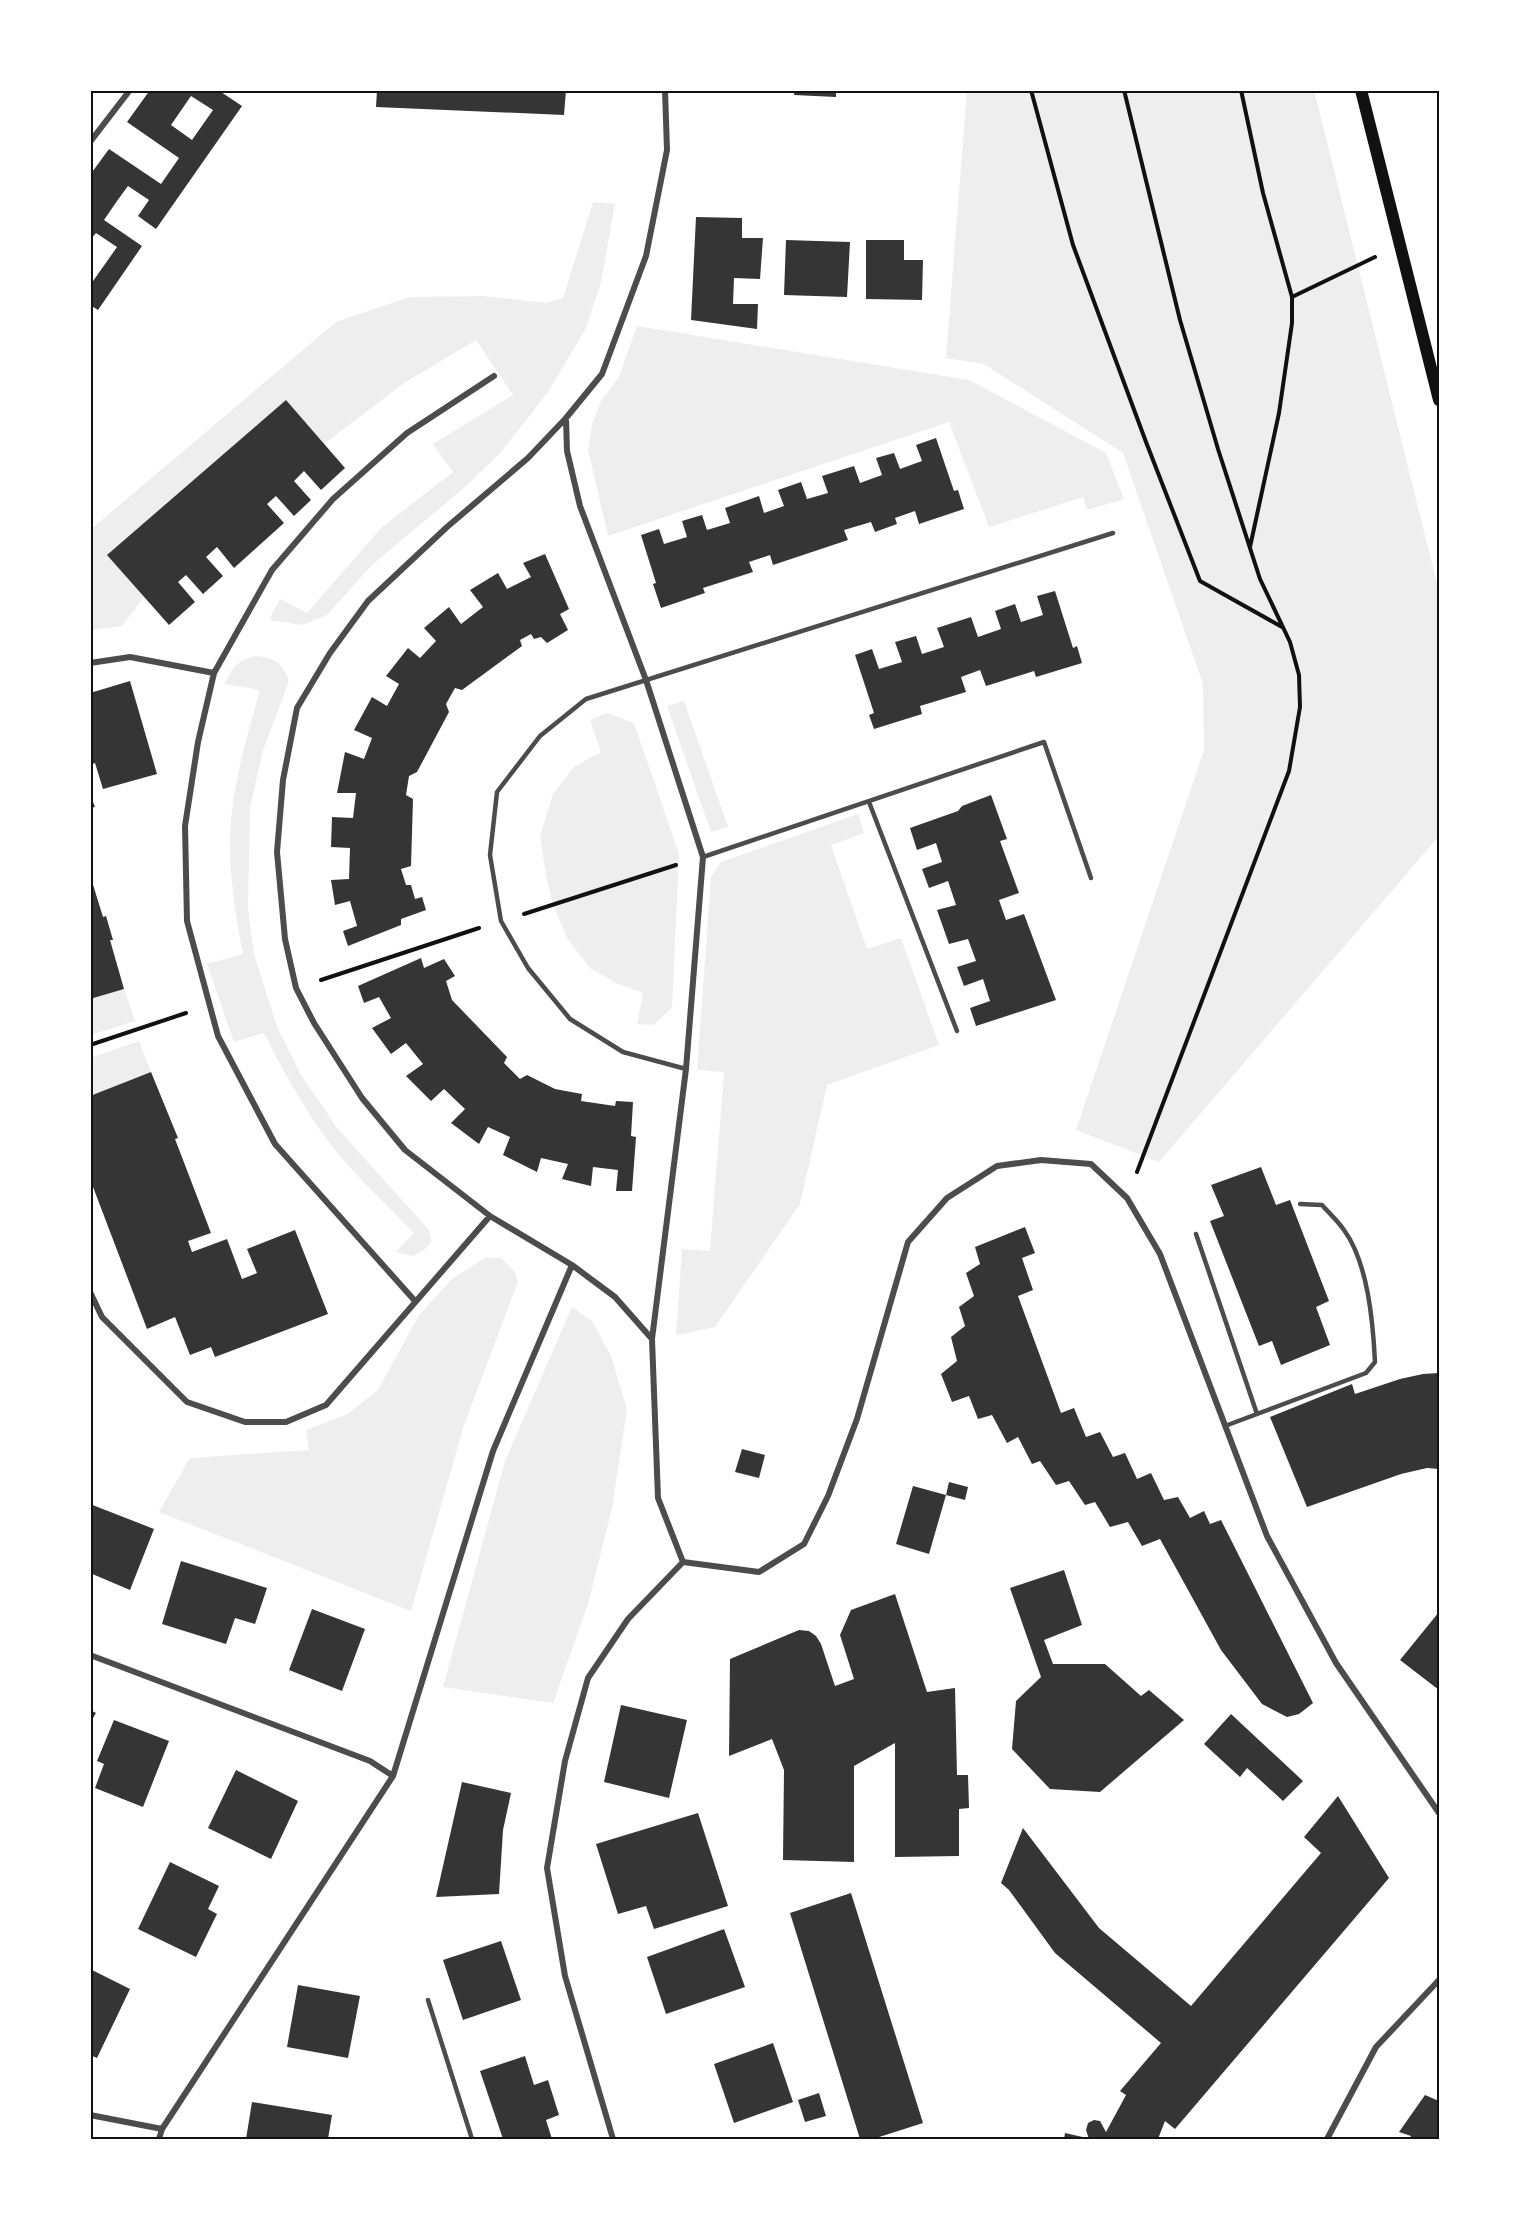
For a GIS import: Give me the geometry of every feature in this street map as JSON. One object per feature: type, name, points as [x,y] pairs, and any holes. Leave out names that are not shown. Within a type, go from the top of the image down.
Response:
[{"type":"main road","points":[[1361,90],[1439,400]]},
{"type":"street","points":[[90,142],[130,90]]},
{"type":"street","points":[[652,1339],[615,1297],[572,1265],[490,1216],[405,1150],[362,1098],[314,1023],[296,988],[285,939],[277,852],[283,780],[297,708],[330,653],[368,601],[528,458],[566,418],[602,374],[646,256],[667,150],[665,90]]},
{"type":"street","points":[[415,1301],[275,1144],[218,1036],[187,921],[185,826],[198,742],[214,674],[272,570],[333,499],[407,433],[494,376]]},
{"type":"street","points":[[566,418],[567,451],[580,506],[646,680],[703,857],[686,1069],[652,1339],[658,1498],[683,1562]]},
{"type":"street","points":[[90,663],[130,657],[214,674]]},
{"type":"street","points":[[683,1562],[759,1572],[804,1544],[828,1496],[858,1419],[908,1242],[947,1198],[997,1166],[1041,1160],[1091,1164],[1127,1198],[1160,1254],[1267,1536],[1336,1663],[1439,1813]]},
{"type":"street","points":[[90,1292],[102,1317],[187,1402],[245,1422],[285,1422],[326,1405],[490,1216]]},
{"type":"street","points":[[159,2139],[162,2129],[393,1776],[494,1451],[572,1265]]},
{"type":"street","points":[[613,2139],[565,1976],[547,1868],[565,1761],[588,1678],[628,1619],[683,1562]]},
{"type":"street","points":[[90,1655],[370,1761],[393,1776]]},
{"type":"street","points":[[1327,2139],[1376,2048],[1439,1980]]},
{"type":"street","points":[[90,2115],[162,2129]]},
{"type":"lane","points":[[686,1069],[623,1052],[570,1019],[528,968],[501,921],[490,855],[497,792],[540,736],[586,699],[1113,533]]},
{"type":"lane","points":[[703,857],[1044,742],[1091,878]]},
{"type":"lane","points":[[869,802],[957,1031]]},
{"type":"lane","points":[[1225,1426],[1366,1373],[1375,1362],[1372,1319],[1357,1254],[1344,1230],[1322,1205],[1300,1204]]},
{"type":"lane","points":[[1196,1234],[1257,1414]]},
{"type":"lane","points":[[428,2000],[472,2139]]},
{"type":"path","points":[[1031,90],[1073,244],[1200,581],[1282,627]]},
{"type":"path","points":[[1124,90],[1180,320],[1260,579],[1290,642],[1299,675],[1300,708],[1288,771],[1127,1198]]},
{"type":"path","points":[[1241,90],[1263,193],[1292,297],[1292,323],[1279,413],[1250,549]]},
{"type":"path","points":[[1292,297],[1400,245]]},
{"type":"path","points":[[296,988],[703,857]]},
{"type":"path","points":[[90,1045],[210,1005]]},
{"type":"shaded area","points":[[967,90],[1314,90],[1439,591],[1439,836],[1159,1162],[1076,1130],[1204,750],[1203,684],[1123,453],[984,364],[946,358]]},
{"type":"shaded area","points":[[593,202],[615,204],[601,282],[586,328],[548,392],[502,451],[465,487],[372,565],[327,615],[302,625],[269,620],[280,599],[307,613],[381,528],[453,472],[433,444],[513,395],[476,340],[404,383],[324,444],[140,527],[108,555],[144,597],[122,626],[90,630],[90,530],[336,322],[410,297],[483,296],[546,303],[563,298]]},
{"type":"shaded area","points":[[637,326],[969,380],[1106,453],[1124,499],[1087,510],[1083,497],[989,527],[949,422],[608,536],[588,450],[592,424],[601,401],[619,377]]},
{"type":"shaded area","points":[[255,656],[277,662],[289,681],[263,750],[250,808],[248,908],[254,954],[277,1027],[301,1075],[338,1129],[429,1230],[431,1242],[424,1250],[413,1256],[396,1252],[414,1233],[357,1175],[325,1137],[308,1112],[264,1033],[234,1042],[207,964],[243,954],[232,886],[231,825],[240,766],[260,690],[225,684],[236,665]]},
{"type":"shaded area","points":[[684,701],[728,827],[711,832],[667,706]]},
{"type":"shaded area","points":[[607,713],[634,723],[679,854],[672,1008],[653,1025],[637,1024],[643,993],[616,983],[590,968],[567,938],[553,905],[540,836],[553,794],[574,767],[601,752],[590,720]]},
{"type":"shaded area","points":[[858,814],[864,833],[831,845],[867,949],[901,938],[939,1045],[827,1085],[800,1204],[715,1327],[676,1335],[682,1249],[710,1251],[724,1072],[697,1070],[711,877],[721,862]]},
{"type":"shaded area","points":[[124,989],[135,1021],[90,1035],[90,999]]},
{"type":"shaded area","points":[[139,1041],[151,1072],[90,1096],[90,1058]]},
{"type":"shaded area","points":[[485,1258],[501,1258],[515,1272],[518,1282],[464,1425],[411,1611],[159,1512],[190,1458],[309,1450],[306,1430],[346,1415],[378,1390],[419,1315],[453,1278]]},
{"type":"shaded area","points":[[572,1307],[592,1321],[611,1356],[627,1409],[612,1508],[589,1601],[553,1703],[443,1687],[505,1461]]},
{"type":"building","points":[[150,90],[218,90],[242,106],[156,229],[138,216],[149,200],[128,186],[117,201],[104,220],[142,246],[98,310],[90,305],[90,283],[117,247],[96,233],[90,240],[90,175],[109,149],[161,184],[179,158],[127,122]],"holes":[[[191,96],[213,110],[192,140],[171,125]]]},
{"type":"building","points":[[377,90],[550,92],[550,90],[566,90],[564,115],[376,107]]},
{"type":"building","points":[[795,90],[836,90],[836,97],[794,95]]},
{"type":"building","points":[[696,217],[742,218],[742,238],[763,238],[760,279],[734,278],[733,304],[758,304],[757,329],[691,320]]},
{"type":"building","points":[[786,240],[850,242],[847,297],[784,295]]},
{"type":"building","points":[[866,240],[904,240],[904,260],[923,260],[922,300],[866,299]]},
{"type":"building","points":[[286,400],[345,468],[321,490],[304,471],[294,481],[311,500],[294,516],[276,496],[267,504],[284,523],[234,568],[217,547],[206,557],[223,576],[203,594],[186,575],[178,582],[195,602],[169,625],[107,555]]},
{"type":"building","points":[[936,438],[954,491],[958,490],[964,509],[919,524],[915,511],[895,518],[897,524],[875,532],[871,522],[844,530],[848,540],[773,565],[770,555],[749,562],[753,572],[703,588],[705,593],[661,608],[641,535],[659,529],[664,544],[687,537],[682,521],[702,515],[707,530],[730,523],[725,508],[759,496],[764,513],[784,506],[778,490],[801,482],[807,499],[828,493],[822,476],[854,466],[860,483],[882,475],[876,458],[894,453],[900,469],[922,461],[916,445]]},
{"type":"building","points":[[545,554],[569,609],[560,614],[568,630],[547,643],[541,637],[534,639],[531,634],[520,640],[522,646],[462,690],[455,688],[446,704],[449,712],[417,772],[409,776],[406,795],[413,799],[411,866],[401,869],[406,885],[411,885],[415,899],[422,897],[426,910],[401,919],[401,925],[348,946],[343,931],[357,926],[350,901],[335,905],[331,880],[349,879],[350,848],[331,847],[332,817],[353,818],[356,793],[337,793],[345,752],[364,759],[372,738],[354,730],[372,697],[387,706],[399,684],[386,676],[408,648],[420,658],[436,641],[424,628],[449,607],[461,624],[483,607],[470,590],[498,573],[507,589],[531,577],[523,563]]},
{"type":"building","points":[[1055,591],[1073,648],[1077,646],[1082,663],[1036,677],[1034,671],[986,686],[980,670],[961,677],[966,692],[920,706],[922,714],[874,729],[869,715],[874,713],[855,655],[872,649],[879,669],[902,662],[895,642],[916,636],[922,654],[944,647],[937,628],[971,617],[978,637],[1001,629],[995,611],[1015,604],[1021,622],[1043,615],[1037,596]]},
{"type":"building","points":[[130,681],[157,774],[103,789],[95,763],[90,765],[90,693]]},
{"type":"building","points":[[90,794],[95,807],[90,808]]},
{"type":"building","points":[[991,795],[1007,839],[1000,841],[1019,893],[999,900],[1006,920],[1024,914],[1056,1000],[976,1026],[970,1008],[990,1001],[983,979],[964,986],[957,967],[976,961],[968,939],[949,944],[937,910],[956,905],[948,881],[929,888],[922,869],[942,862],[936,843],[917,850],[910,828],[958,811],[962,806]]},
{"type":"building","points":[[90,875],[103,917],[106,916],[113,940],[110,940],[124,989],[90,999]]},
{"type":"building","points":[[421,958],[424,968],[444,959],[455,976],[446,981],[452,1000],[507,1057],[504,1063],[520,1079],[527,1075],[555,1089],[582,1094],[581,1101],[615,1106],[616,1101],[633,1102],[631,1136],[636,1137],[632,1191],[616,1191],[618,1170],[593,1167],[591,1186],[562,1179],[568,1164],[541,1158],[537,1172],[503,1155],[510,1137],[488,1127],[479,1144],[451,1123],[465,1109],[444,1089],[431,1101],[406,1076],[423,1064],[406,1043],[391,1054],[372,1028],[391,1018],[379,997],[364,1003],[358,986]]},
{"type":"building","points":[[151,1072],[178,1138],[175,1139],[211,1233],[188,1241],[192,1252],[227,1239],[242,1279],[257,1273],[247,1249],[295,1230],[328,1314],[215,1357],[211,1347],[190,1355],[175,1317],[147,1329],[90,1179],[90,1096]]},
{"type":"building","points":[[1261,1167],[1276,1205],[1290,1200],[1329,1301],[1316,1307],[1330,1345],[1281,1365],[1272,1341],[1259,1346],[1210,1221],[1224,1216],[1211,1185]]},
{"type":"building","points":[[1025,1227],[1035,1253],[1022,1258],[1033,1290],[1018,1296],[1061,1413],[1074,1408],[1086,1437],[1100,1432],[1113,1457],[1125,1453],[1137,1479],[1151,1473],[1164,1500],[1178,1497],[1190,1518],[1204,1511],[1210,1524],[1221,1520],[1313,1703],[1299,1714],[1287,1717],[1262,1704],[1221,1650],[1160,1539],[1142,1546],[1128,1522],[1110,1527],[1095,1502],[1085,1505],[1069,1481],[1056,1485],[1040,1461],[1032,1464],[1018,1437],[1007,1443],[992,1415],[978,1419],[969,1396],[952,1402],[941,1374],[957,1361],[951,1337],[965,1326],[959,1307],[974,1296],[966,1273],[980,1264],[975,1247]]},
{"type":"building","points":[[1439,1373],[1439,1469],[1427,1468],[1401,1474],[1307,1507],[1270,1417],[1352,1384],[1355,1394],[1400,1379]]},
{"type":"building","points":[[742,1449],[765,1455],[759,1478],[735,1472]]},
{"type":"building","points":[[949,1482],[968,1487],[965,1500],[946,1495]]},
{"type":"building","points":[[913,1486],[946,1495],[929,1554],[896,1544]]},
{"type":"building","points":[[90,1504],[154,1529],[130,1590],[90,1573]]},
{"type":"building","points":[[181,1561],[267,1588],[255,1624],[235,1618],[226,1644],[162,1624]]},
{"type":"building","points":[[1064,1570],[1082,1625],[1044,1640],[1053,1664],[1105,1664],[1141,1696],[1149,1690],[1184,1720],[1100,1792],[1050,1789],[1012,1749],[1016,1701],[1041,1677],[1010,1588]]},
{"type":"building","points":[[895,1594],[927,1692],[955,1688],[957,1775],[968,1775],[969,1808],[959,1809],[959,1856],[895,1857],[895,1743],[854,1766],[854,1862],[783,1860],[784,1770],[772,1739],[729,1756],[730,1659],[799,1630],[809,1631],[821,1644],[835,1686],[854,1679],[840,1635],[851,1610]]},
{"type":"building","points":[[312,1609],[365,1629],[342,1691],[289,1670]]},
{"type":"building","points":[[1439,1612],[1439,1690],[1400,1660]]},
{"type":"building","points":[[621,1705],[687,1720],[669,1798],[604,1782]]},
{"type":"building","points":[[90,1710],[96,1713],[90,1723]]},
{"type":"building","points":[[1231,1714],[1303,1781],[1283,1801],[1247,1768],[1240,1777],[1204,1744]]},
{"type":"building","points":[[114,1720],[169,1741],[143,1807],[95,1788],[104,1764],[97,1761]]},
{"type":"building","points":[[236,1770],[298,1801],[271,1859],[208,1828]]},
{"type":"building","points":[[462,1782],[511,1793],[503,1830],[499,1894],[436,1897]]},
{"type":"building","points":[[1338,1796],[1389,1878],[1175,2129],[1165,2121],[1158,2139],[1089,2139],[1086,2130],[1088,2123],[1094,2120],[1100,2121],[1106,2132],[1126,2095],[1120,2091],[1161,2043],[1055,1953],[1009,1890],[1001,1883],[1023,1828],[1099,1928],[1191,2006],[1321,1853],[1304,1837]]},
{"type":"building","points":[[698,1813],[728,1906],[654,1929],[646,1906],[618,1914],[596,1844]]},
{"type":"building","points":[[170,1862],[219,1886],[208,1909],[217,1914],[196,1957],[138,1929]]},
{"type":"building","points":[[851,1893],[923,2123],[873,2139],[860,2139],[790,1913]]},
{"type":"building","points":[[724,1929],[745,1987],[666,2014],[647,1957]]},
{"type":"building","points":[[501,1941],[521,2000],[463,2020],[443,1960]]},
{"type":"building","points":[[90,1969],[130,1989],[97,2058],[90,2055]]},
{"type":"building","points":[[298,1985],[360,1996],[348,2058],[287,2047]]},
{"type":"building","points":[[773,2043],[793,2102],[734,2123],[714,2064]]},
{"type":"building","points":[[525,2056],[534,2085],[548,2080],[559,2115],[546,2120],[552,2139],[503,2139],[480,2071]]},
{"type":"building","points":[[819,2093],[826,2116],[805,2122],[798,2100]]},
{"type":"building","points":[[1425,2095],[1439,2101],[1439,2139],[1409,2139],[1411,2136],[1399,2132]]},
{"type":"building","points":[[252,2102],[332,2115],[328,2139],[246,2139]]},
{"type":"building","points":[[1065,2133],[1087,2138],[1087,2139],[1064,2139]]}]
